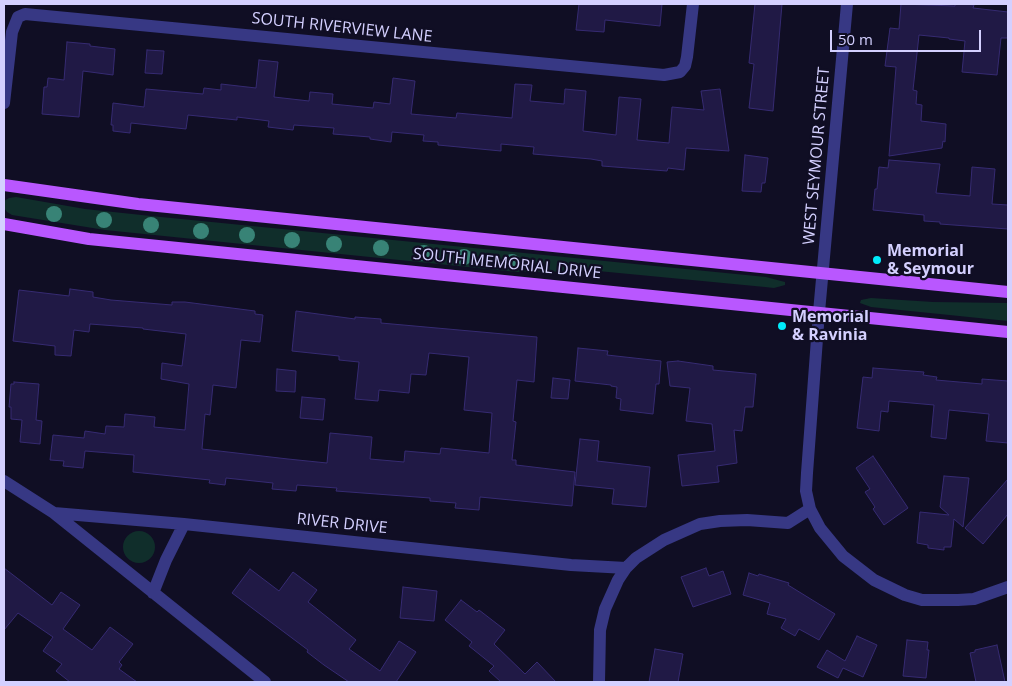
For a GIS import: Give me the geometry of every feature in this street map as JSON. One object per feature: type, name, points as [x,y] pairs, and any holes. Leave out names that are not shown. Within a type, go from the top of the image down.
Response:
[{"type":"main road","name":"SOUTH MEMORIAL DRIVE","points":[[4,184],[138,204],[1008,292]]},
{"type":"main road","name":"SOUTH MEMORIAL DRIVE","points":[[4,224],[89,239],[1008,332]]},
{"type":"street","name":"SOUTH RIVERVIEW LANE","points":[[4,103],[12,32],[18,17],[25,14],[664,75],[680,72],[685,66],[688,57],[693,4]]},
{"type":"street","name":"WEST SEYMOUR STREET","points":[[810,509],[806,491],[807,472],[822,274],[847,4]]},
{"type":"street","points":[[4,481],[54,514],[265,682]]},
{"type":"street","points":[[599,682],[598,670],[602,623],[612,592],[626,568],[650,548],[700,524],[747,520],[788,523],[810,509],[820,528],[843,556],[874,580],[905,595],[922,600],[974,599],[1008,587]]},
{"type":"street","name":"RIVER DRIVE","points":[[54,514],[184,524],[570,565],[626,568]]},
{"type":"street","points":[[153,593],[166,560],[184,524]]},
{"type":"green space","points":[[16,197],[85,209],[766,277],[785,282],[785,285],[774,288],[598,271],[517,272],[105,230],[12,215],[4,208],[4,201]]},
{"type":"green space","points":[[871,298],[933,302],[1008,303],[1008,321],[871,307],[860,303],[861,300]]},
{"type":"green space","points":[[139,531],[145,532],[150,536],[154,541],[154,553],[150,558],[145,562],[139,563],[133,562],[128,558],[124,553],[123,547],[124,541],[128,536],[133,532]]},
{"type":"building","points":[[579,4],[662,4],[660,26],[605,20],[604,32],[576,30]]},
{"type":"building","points":[[755,4],[782,4],[773,111],[749,108],[754,64],[749,63]]},
{"type":"building","points":[[901,4],[955,6],[955,4],[965,4],[974,5],[973,8],[1008,12],[1008,38],[1001,38],[997,75],[962,72],[965,41],[919,35],[913,90],[917,91],[916,104],[922,105],[921,121],[946,124],[945,142],[943,141],[942,148],[889,156],[896,67],[885,66],[890,28],[899,29]]},
{"type":"building","points":[[67,42],[115,49],[113,75],[83,71],[79,117],[42,114],[44,87],[47,87],[48,78],[64,80]]},
{"type":"building","points":[[147,50],[164,51],[162,74],[145,73]]},
{"type":"building","points":[[259,60],[278,62],[274,97],[309,101],[310,92],[333,94],[332,104],[373,108],[374,102],[390,104],[393,78],[415,81],[411,114],[456,118],[457,113],[512,118],[515,84],[532,85],[530,101],[564,104],[565,89],[586,91],[583,131],[616,135],[619,97],[641,99],[637,140],[669,143],[672,107],[704,110],[701,91],[720,89],[729,151],[686,148],[684,170],[668,168],[667,171],[602,166],[602,161],[591,159],[533,154],[534,147],[501,144],[501,151],[438,145],[438,142],[423,141],[424,135],[392,132],[391,142],[370,139],[370,137],[333,134],[334,128],[294,125],[293,130],[268,127],[269,121],[237,117],[237,120],[188,115],[186,129],[131,123],[130,133],[113,131],[113,125],[111,125],[113,103],[144,107],[146,89],[203,94],[204,88],[221,90],[221,84],[256,88]]},
{"type":"building","points":[[745,155],[768,158],[765,183],[762,183],[761,192],[742,191]]},
{"type":"building","points":[[889,160],[940,164],[936,193],[970,196],[972,167],[995,169],[992,204],[1008,205],[1008,229],[940,224],[940,222],[924,221],[924,215],[873,210],[879,167],[888,168]]},
{"type":"building","points":[[70,289],[93,292],[93,297],[111,300],[172,305],[172,302],[185,302],[255,311],[255,314],[263,315],[260,342],[241,340],[236,388],[213,385],[210,415],[205,414],[202,449],[288,459],[327,463],[330,433],[372,437],[370,459],[404,462],[405,451],[440,454],[441,448],[489,453],[492,413],[464,410],[469,357],[429,353],[426,375],[411,374],[409,393],[379,390],[378,401],[355,399],[359,362],[339,360],[339,356],[292,351],[296,311],[355,319],[355,317],[381,319],[381,323],[537,337],[534,382],[517,380],[513,421],[516,422],[512,460],[516,460],[516,465],[575,472],[572,506],[480,497],[479,510],[455,508],[456,503],[430,501],[430,498],[336,491],[337,488],[297,485],[296,491],[272,489],[273,483],[226,478],[225,485],[209,483],[210,480],[133,472],[134,455],[85,451],[83,468],[63,466],[64,461],[50,460],[53,435],[84,438],[85,431],[105,434],[106,426],[124,427],[125,414],[155,417],[154,427],[185,430],[189,384],[161,379],[162,363],[182,366],[186,334],[143,328],[90,324],[89,332],[74,330],[71,356],[55,355],[55,346],[13,341],[19,290],[69,296]]},
{"type":"building","points":[[578,348],[608,351],[607,355],[661,361],[659,384],[656,384],[653,414],[620,410],[621,399],[616,398],[617,387],[575,381]]},
{"type":"building","points":[[678,361],[713,366],[713,370],[756,374],[753,407],[745,407],[742,431],[734,430],[737,463],[717,466],[719,482],[682,486],[678,455],[715,451],[712,424],[686,421],[690,388],[670,386],[667,362]]},
{"type":"building","points":[[873,368],[924,372],[923,375],[937,377],[936,380],[982,384],[982,379],[1008,381],[1008,443],[986,441],[989,414],[949,410],[946,439],[931,437],[934,405],[889,401],[888,412],[881,411],[879,431],[857,428],[863,377],[872,378]]},
{"type":"building","points":[[277,369],[296,371],[295,392],[276,391]]},
{"type":"building","points":[[553,378],[570,380],[568,399],[551,398]]},
{"type":"building","points":[[14,382],[39,384],[36,420],[42,421],[40,444],[20,442],[22,420],[11,419],[11,407],[9,407],[11,384],[14,384]]},
{"type":"building","points":[[302,397],[325,399],[323,420],[300,418]]},
{"type":"building","points":[[580,439],[599,441],[597,461],[650,467],[646,507],[612,504],[614,489],[575,485]]},
{"type":"building","points":[[873,456],[908,508],[884,525],[873,509],[875,507],[865,492],[870,489],[856,468]]},
{"type":"building","points":[[944,476],[969,478],[963,527],[954,519],[951,547],[944,547],[944,550],[928,548],[928,545],[917,543],[920,512],[949,515],[940,507]]},
{"type":"building","points":[[1008,479],[1008,514],[983,544],[965,528]]},
{"type":"building","points":[[4,568],[52,605],[61,592],[80,605],[63,629],[92,650],[110,627],[133,644],[119,662],[122,665],[119,669],[137,682],[70,682],[56,671],[62,664],[43,651],[53,637],[18,613],[4,630]]},
{"type":"building","points":[[706,568],[709,576],[723,571],[731,594],[693,607],[681,577]]},
{"type":"building","points":[[250,569],[279,591],[293,572],[317,590],[308,602],[356,640],[349,649],[380,671],[399,641],[416,652],[396,682],[349,682],[324,665],[307,652],[308,650],[232,593]]},
{"type":"building","points":[[749,573],[789,583],[788,585],[835,614],[819,640],[799,629],[795,636],[781,628],[786,619],[767,614],[770,603],[743,595]]},
{"type":"building","points":[[403,587],[437,591],[434,621],[400,618]]},
{"type":"building","points":[[461,600],[477,612],[479,610],[505,630],[494,644],[525,674],[537,662],[556,682],[501,682],[489,671],[494,666],[469,646],[472,642],[445,620]]},
{"type":"building","points":[[857,636],[877,645],[863,677],[843,668],[838,678],[817,667],[827,650],[845,661]]},
{"type":"building","points":[[907,640],[928,642],[926,678],[903,676]]},
{"type":"building","points":[[997,645],[1005,682],[976,682],[970,653]]},
{"type":"building","points":[[655,649],[683,654],[678,682],[649,682]]},
{"type":"place","name":"Memorial & Seymour","points":[[877,260]]},
{"type":"place","name":"Memorial & Ravinia","points":[[782,326]]}]
